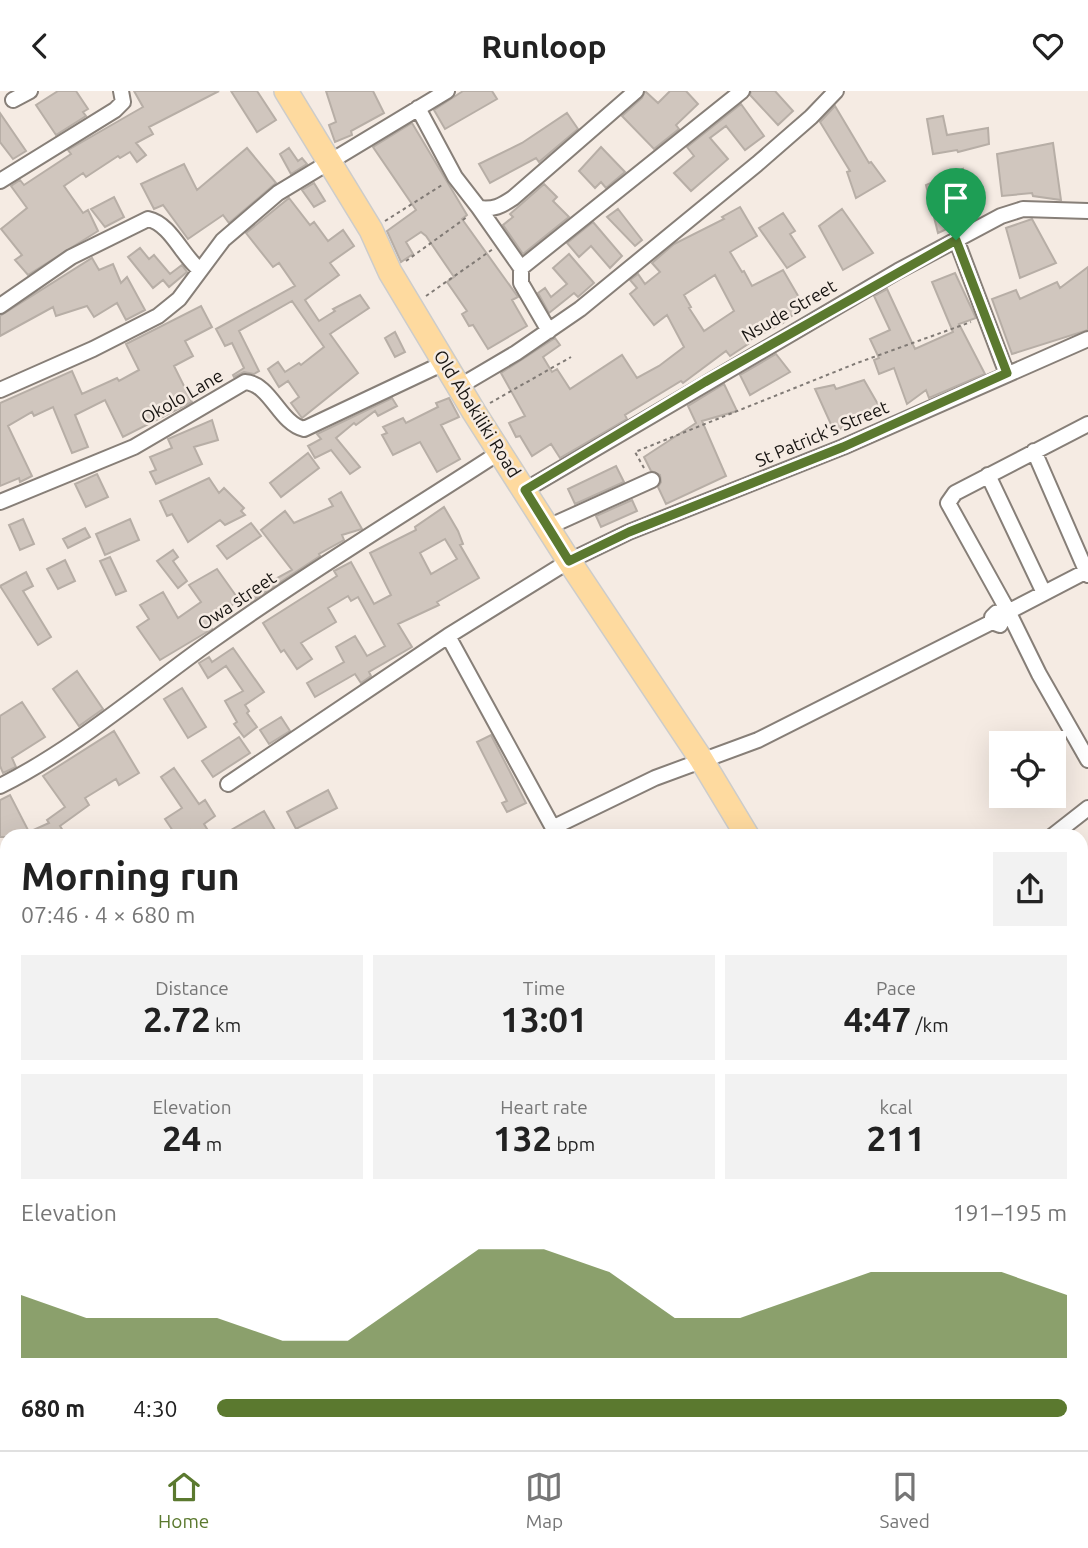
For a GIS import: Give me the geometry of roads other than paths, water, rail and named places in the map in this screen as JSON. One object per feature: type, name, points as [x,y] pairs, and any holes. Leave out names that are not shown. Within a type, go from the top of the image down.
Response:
[{"type":"main road","name":"Old Abakiliki Road","points":[[286,91],[371,230],[390,272],[474,412],[701,759],[743,829]]},
{"type":"street","points":[[13,100],[30,91]]},
{"type":"street","points":[[0,181],[115,110],[123,102],[121,91]]},
{"type":"street","points":[[0,390],[148,323],[179,299],[223,240],[246,218],[293,182],[447,91]]},
{"type":"street","points":[[480,208],[497,209],[513,198],[636,91]]},
{"type":"street","points":[[522,268],[742,91]]},
{"type":"street","points":[[460,386],[549,331],[602,292],[757,164],[811,117],[836,91]]},
{"type":"street","points":[[418,108],[455,177],[522,268],[521,283],[549,331]]},
{"type":"street","name":"Nsude Street","points":[[525,490],[728,369],[1001,216],[1023,209],[1088,211]]},
{"type":"street","points":[[0,306],[71,257],[148,219],[162,225],[200,269]]},
{"type":"street","points":[[956,240],[1007,373]]},
{"type":"street","name":"St Patrick's Street","points":[[228,784],[448,636],[569,561],[629,532],[843,447],[1088,339]]},
{"type":"street","name":"Okolo Lane","points":[[0,502],[57,476],[134,447],[245,382],[255,384],[288,418],[304,429],[444,363]]},
{"type":"street","points":[[1088,424],[955,493],[948,503],[1001,616],[1039,674],[1088,760]]},
{"type":"street","points":[[562,829],[655,778],[758,740],[1087,573],[1034,451]]},
{"type":"street","name":"Owa street","points":[[0,786],[66,745],[346,550],[500,452]]},
{"type":"street","points":[[988,475],[1044,593]]},
{"type":"street","points":[[548,527],[652,480]]},
{"type":"street","points":[[448,636],[554,829]]},
{"type":"street","points":[[1061,829],[1088,808]]}]
